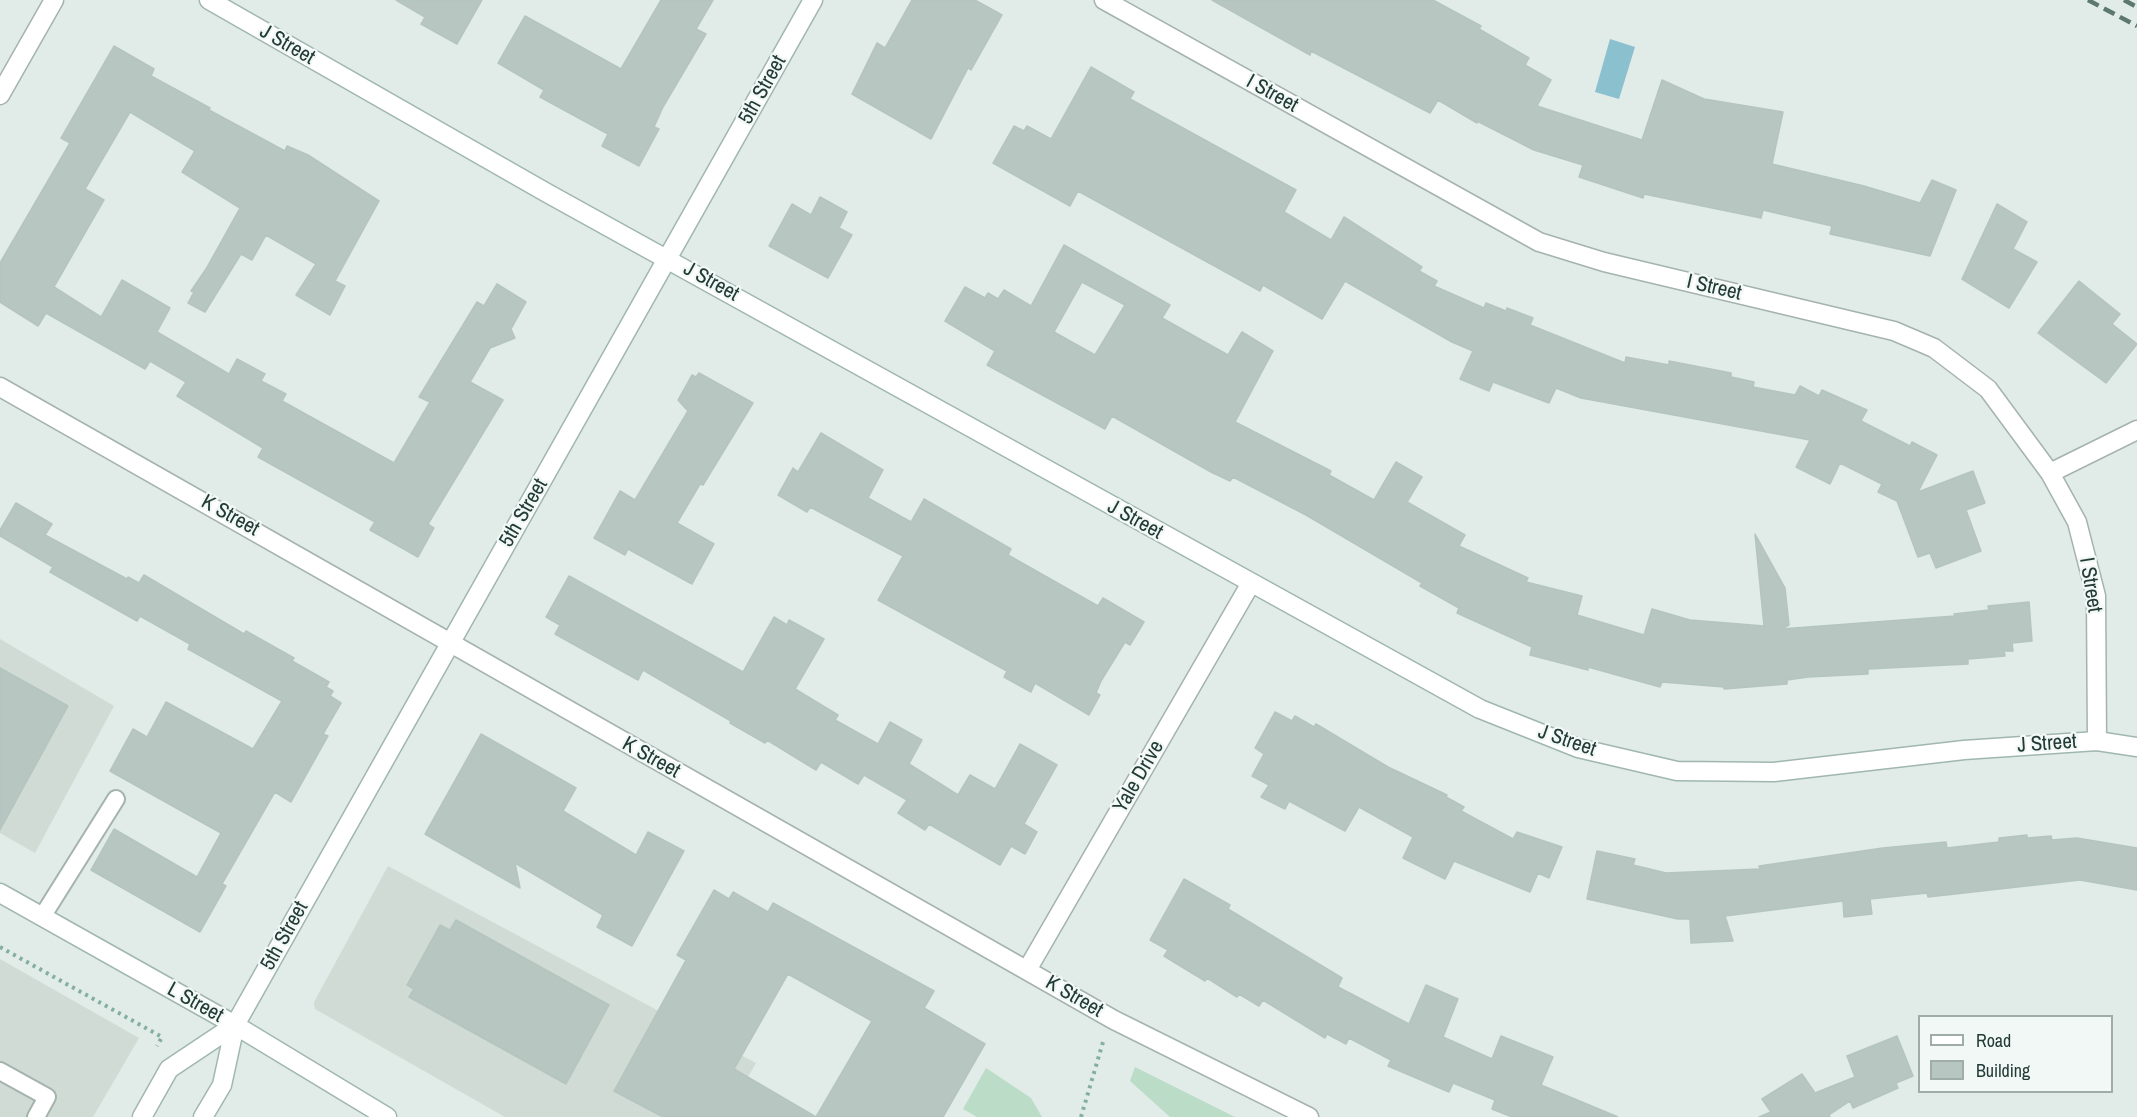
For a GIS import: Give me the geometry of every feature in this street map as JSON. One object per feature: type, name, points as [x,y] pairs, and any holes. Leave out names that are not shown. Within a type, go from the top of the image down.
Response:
[{"type":"street","points":[[0,95],[54,0]]},
{"type":"street","name":"J Street","points":[[209,0],[547,193],[1480,709],[1578,748],[1677,771],[1774,772],[1964,750],[2097,741],[2137,747]]},
{"type":"street","name":"5th Street","points":[[203,1117],[222,1085],[235,1025],[813,0]]},
{"type":"street","name":"I Street","points":[[1104,0],[1539,242],[1604,262],[1894,331],[1934,348],[1988,389],[2050,473],[2077,522],[2096,596],[2097,741]]},
{"type":"street","name":"K Street","points":[[0,387],[393,608],[450,644],[1114,1020],[1309,1117]]},
{"type":"street","points":[[2050,473],[2137,430]]},
{"type":"street","name":"Yale Drive","points":[[1027,970],[1251,583]]},
{"type":"street","name":"L Street","points":[[0,893],[235,1025],[387,1117]]},
{"type":"street","name":"5th Street","points":[[142,1117],[169,1069],[235,1025]]},
{"type":"lane","points":[[42,917],[116,799]]},
{"type":"lane","points":[[0,1071],[46,1097],[36,1117]]},
{"type":"path","points":[[0,947],[162,1037],[157,1047]]},
{"type":"path","points":[[1081,1117],[1102,1043],[1114,1020]]},
{"type":"shaded area","points":[[0,639],[114,706],[35,853],[0,833]]},
{"type":"shaded area","points":[[388,866],[756,1063],[725,1117],[505,1117],[315,1009],[314,1002]]},
{"type":"shaded area","points":[[0,959],[139,1038],[93,1117],[0,1117]]},
{"type":"green space","points":[[1135,1067],[1235,1117],[1170,1117],[1130,1081]]},
{"type":"green space","points":[[986,1068],[1031,1098],[1042,1117],[977,1117],[963,1109]]},
{"type":"water","points":[[1610,39],[1635,47],[1619,99],[1595,92]]},
{"type":"building","points":[[396,0],[482,0],[457,44],[421,24],[425,17]]},
{"type":"building","points":[[661,0],[713,0],[696,29],[706,34],[663,107],[654,127],[659,129],[639,166],[602,146],[608,134],[540,97],[544,90],[498,63],[525,16],[621,69]]},
{"type":"building","points":[[912,0],[975,0],[1002,15],[971,70],[968,68],[931,139],[852,94],[877,43],[885,48]]},
{"type":"building","points":[[1212,0],[1433,0],[1481,26],[1479,29],[1529,58],[1525,65],[1551,80],[1537,106],[1642,140],[1662,80],[1704,99],[1783,112],[1772,164],[1864,186],[1920,203],[1932,180],[1956,190],[1930,256],[1830,234],[1832,226],[1763,210],[1761,218],[1644,194],[1643,198],[1579,177],[1583,165],[1534,150],[1477,121],[1477,123],[1438,100],[1430,113],[1311,51],[1310,55]]},
{"type":"building","points":[[114,46],[154,69],[151,76],[210,108],[209,110],[285,151],[287,146],[308,155],[379,201],[335,281],[345,286],[330,315],[296,295],[316,264],[266,235],[252,260],[241,254],[205,312],[188,303],[194,292],[191,291],[240,208],[182,172],[195,151],[130,112],[85,189],[104,200],[54,287],[101,317],[122,280],[170,308],[157,332],[229,374],[237,359],[265,374],[261,381],[286,394],[282,401],[394,463],[430,402],[419,397],[477,302],[484,306],[497,284],[526,302],[511,329],[515,338],[490,348],[470,382],[503,400],[428,524],[434,528],[418,557],[370,530],[375,522],[258,457],[263,448],[177,396],[186,382],[150,361],[145,369],[46,313],[38,326],[0,302],[0,263],[70,143],[61,138]]},
{"type":"building","points":[[1091,67],[1134,92],[1130,99],[1296,190],[1284,212],[1331,240],[1344,217],[1422,267],[1419,271],[1437,281],[1434,286],[1484,308],[1486,303],[1533,318],[1530,325],[1625,363],[1626,357],[1669,365],[1669,361],[1731,373],[1731,377],[1754,382],[1753,387],[1795,395],[1800,386],[1819,396],[1822,390],[1867,410],[1861,421],[1910,446],[1912,442],[1937,455],[1918,492],[1973,471],[1985,503],[1966,510],[1981,551],[1936,568],[1930,553],[1918,557],[1897,501],[1878,492],[1882,484],[1840,463],[1830,484],[1796,467],[1810,440],[1581,398],[1556,388],[1549,403],[1493,382],[1489,391],[1460,379],[1473,351],[1452,342],[1345,281],[1322,319],[1263,285],[1260,291],[1078,191],[1070,206],[993,163],[1014,126],[1024,131],[1027,126],[1051,139]]},
{"type":"building","points":[[820,197],[847,212],[839,228],[852,235],[828,278],[769,246],[792,204],[811,215]]},
{"type":"building","points":[[1997,204],[2027,222],[2013,249],[2037,262],[2009,308],[1962,279]]},
{"type":"building","points":[[1064,245],[1170,305],[1162,318],[1228,355],[1242,332],[1273,351],[1235,422],[1331,471],[1329,475],[1374,500],[1396,462],[1422,477],[1407,502],[1465,535],[1459,546],[1528,578],[1526,582],[1582,596],[1577,615],[1644,635],[1652,609],[1690,620],[1764,626],[1755,534],[1785,588],[1789,625],[1781,629],[1955,616],[1954,614],[1989,610],[1988,606],[2029,602],[2032,641],[2012,643],[2013,651],[2004,651],[2005,656],[1968,659],[1968,664],[1868,669],[1868,674],[1808,677],[1787,680],[1787,684],[1724,689],[1724,687],[1662,682],[1660,687],[1588,667],[1588,670],[1530,655],[1532,647],[1457,613],[1459,608],[1420,586],[1422,583],[1306,515],[1233,477],[1230,481],[1211,472],[1112,416],[1105,429],[987,365],[995,351],[945,321],[965,287],[985,298],[988,293],[998,299],[1004,290],[1031,306]],"holes":[[[1082,282],[1125,305],[1095,355],[1054,332]]]},
{"type":"building","points":[[2079,281],[2120,314],[2112,324],[2137,344],[2106,383],[2038,333]]},
{"type":"building","points":[[699,373],[753,403],[677,523],[714,544],[692,584],[628,549],[625,555],[594,538],[620,491],[635,500],[688,411],[678,400],[692,375],[696,377]]},
{"type":"building","points":[[821,433],[883,470],[868,498],[911,522],[924,499],[1011,549],[1008,555],[1098,606],[1103,598],[1144,622],[1130,645],[1125,642],[1101,681],[1096,693],[1100,695],[1089,715],[1035,683],[1031,692],[1004,677],[1007,671],[878,600],[903,556],[810,507],[807,512],[778,495],[793,468],[798,472]]},
{"type":"building","points":[[16,503],[52,524],[45,535],[127,579],[128,577],[139,583],[144,575],[244,634],[246,631],[294,658],[292,661],[329,682],[326,687],[333,691],[330,696],[341,703],[323,734],[328,736],[291,802],[275,792],[222,884],[226,886],[200,932],[91,870],[114,829],[197,877],[221,833],[110,771],[133,729],[147,737],[166,702],[253,749],[282,701],[188,649],[190,644],[140,616],[137,621],[50,572],[53,567],[0,536],[0,530]]},
{"type":"building","points":[[569,576],[743,672],[774,617],[787,625],[789,620],[824,639],[795,689],[838,715],[835,720],[878,744],[890,722],[922,740],[909,764],[958,795],[970,775],[995,789],[1020,744],[1057,765],[1024,824],[1037,832],[1025,854],[1011,846],[1000,865],[929,824],[925,830],[898,813],[907,800],[864,775],[858,784],[821,762],[816,770],[767,740],[765,743],[730,723],[731,721],[643,670],[638,680],[555,634],[560,625],[546,617]]},
{"type":"building","points":[[0,668],[68,706],[0,830]]},
{"type":"building","points":[[1275,712],[1292,721],[1295,716],[1314,727],[1316,724],[1388,767],[1447,795],[1446,797],[1464,807],[1461,811],[1513,839],[1517,832],[1562,847],[1549,878],[1538,873],[1530,892],[1454,861],[1445,879],[1403,858],[1413,837],[1359,807],[1345,831],[1289,801],[1285,809],[1261,797],[1269,785],[1252,776],[1264,754],[1255,748]]},
{"type":"building","points":[[481,734],[576,788],[563,811],[636,855],[648,832],[684,851],[632,946],[597,927],[603,915],[515,863],[520,888],[425,834]]},
{"type":"building","points":[[2027,835],[2027,838],[2051,836],[2052,840],[2077,838],[2137,848],[2137,890],[2080,880],[1928,897],[1927,893],[1870,899],[1872,914],[1844,917],[1843,901],[1725,916],[1733,941],[1691,943],[1690,919],[1678,919],[1587,899],[1597,851],[1635,859],[1633,865],[1666,873],[1760,869],[1759,866],[1883,848],[1946,842],[1947,848],[1999,842],[1999,838]]},
{"type":"building","points":[[1184,879],[1230,905],[1228,909],[1342,978],[1338,987],[1409,1024],[1426,985],[1458,999],[1443,1037],[1492,1059],[1501,1036],[1553,1057],[1541,1085],[1618,1117],[1512,1117],[1492,1109],[1495,1100],[1453,1083],[1449,1092],[1388,1066],[1391,1060],[1349,1038],[1346,1044],[1327,1034],[1325,1038],[1263,1000],[1259,1006],[1239,994],[1237,997],[1207,978],[1205,981],[1164,956],[1168,950],[1150,940]]},
{"type":"building","points":[[714,890],[729,899],[733,892],[768,912],[773,903],[934,991],[924,1008],[985,1044],[943,1117],[816,1117],[663,1117],[614,1091],[686,960],[677,955]],"holes":[[[788,974],[872,1021],[816,1117],[734,1069]]]},
{"type":"building","points":[[456,920],[609,1005],[566,1084],[409,997],[414,989],[407,985],[440,925],[450,930]]},
{"type":"building","points":[[1897,1036],[1913,1076],[1896,1083],[1898,1088],[1853,1108],[1850,1101],[1829,1115],[1830,1117],[1759,1117],[1771,1112],[1762,1099],[1802,1074],[1815,1093],[1855,1077],[1847,1056]]},
{"type":"railway","points":[[2088,0],[2137,26]]},
{"type":"railway","points":[[2124,0],[2137,7]]}]
